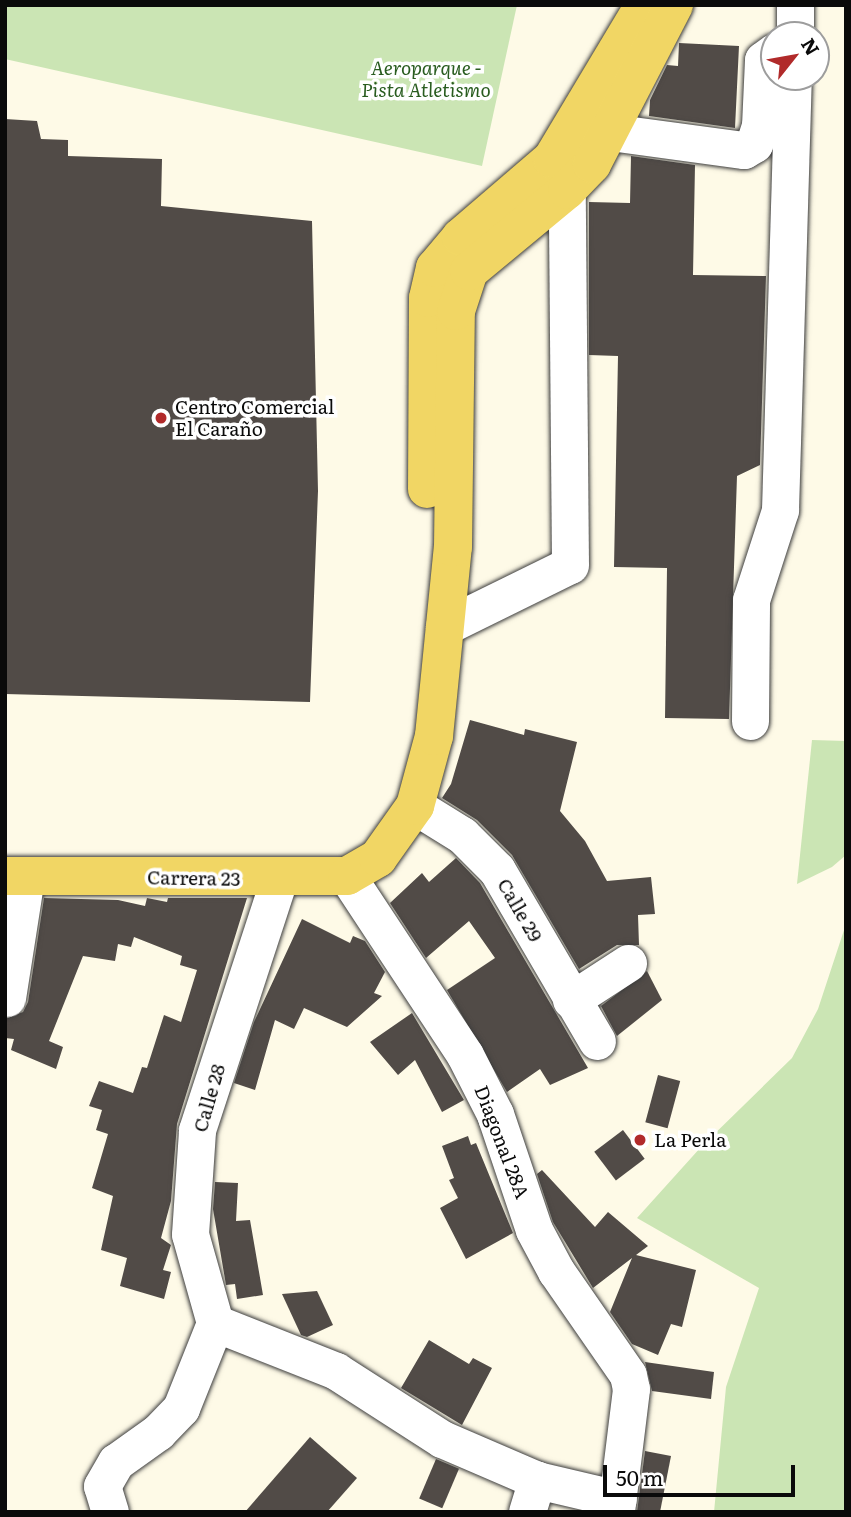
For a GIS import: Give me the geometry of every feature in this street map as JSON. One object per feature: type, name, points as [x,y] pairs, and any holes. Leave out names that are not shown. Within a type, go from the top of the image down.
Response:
[{"type":"main road","points":[[444,617],[428,543],[428,298],[435,268],[461,237],[552,159],[644,5]]},
{"type":"main road","points":[[363,867],[415,806],[434,736],[453,547],[456,311],[469,271],[567,190],[592,164],[674,5]]},
{"type":"main road","name":"Carrera 23","points":[[15,876],[279,879],[363,867]]},
{"type":"street","points":[[610,132],[744,150],[756,137],[760,91]]},
{"type":"street","points":[[750,721],[751,600],[780,510],[793,91]]},
{"type":"street","points":[[444,617],[570,565],[571,367],[567,190]]},
{"type":"street","name":"Calle 29","points":[[415,806],[462,835],[497,870],[597,1041]]},
{"type":"street","name":"Diagonal 28A","points":[[363,867],[495,1114],[534,1230],[556,1271],[628,1375],[631,1389],[617,1506]]},
{"type":"street","points":[[7,998],[15,876]]},
{"type":"street","name":"Calle 28","points":[[215,1323],[190,1234],[197,1130],[279,879]]},
{"type":"street","points":[[572,1000],[628,963]]},
{"type":"street","points":[[110,1512],[102,1486],[116,1462],[158,1432],[181,1408],[215,1323],[337,1371],[532,1496],[617,1506]]},
{"type":"green space","name":"Aeroparque - Pista Atletismo","points":[[5,5],[517,5],[482,166],[5,59]]},
{"type":"green space","points":[[812,740],[846,741],[846,855],[832,867],[797,884]]},
{"type":"green space","points":[[846,924],[846,1512],[714,1512],[726,1387],[759,1288],[637,1218],[701,1147],[792,1058],[818,1009]]},
{"type":"building","points":[[679,43],[739,46],[735,128],[649,116],[650,100],[667,65],[678,66]]},
{"type":"building","name":"Centro Comercial El Caraño","points":[[5,119],[37,121],[41,139],[68,140],[68,156],[162,159],[161,206],[312,221],[318,491],[310,702],[5,694]]},
{"type":"building","points":[[631,156],[695,165],[693,275],[766,276],[760,465],[737,476],[729,719],[665,718],[667,568],[614,567],[618,356],[589,355],[589,202],[630,203]]},
{"type":"building","points":[[470,720],[524,735],[525,729],[577,742],[560,811],[585,841],[607,881],[651,877],[655,914],[638,915],[639,945],[617,945],[579,969],[512,855],[477,820],[442,798],[451,784]]},
{"type":"building","points":[[456,858],[480,883],[588,1068],[550,1085],[540,1069],[507,1092],[447,990],[495,958],[469,921],[426,958],[390,903],[422,873],[429,882]]},
{"type":"building","points":[[44,898],[118,900],[145,906],[147,898],[167,902],[168,898],[247,898],[177,1124],[171,1201],[161,1238],[171,1245],[163,1270],[171,1272],[164,1299],[120,1286],[127,1258],[101,1250],[113,1196],[92,1188],[108,1134],[96,1130],[102,1110],[89,1106],[99,1081],[133,1093],[142,1067],[147,1068],[164,1015],[181,1022],[197,970],[180,965],[182,956],[134,937],[131,947],[118,944],[115,961],[83,956],[49,1041],[63,1047],[56,1069],[11,1050],[14,1039],[5,1038],[5,1019],[23,1012],[28,1002]]},
{"type":"building","points":[[302,919],[350,943],[353,936],[365,941],[385,972],[374,993],[382,996],[347,1027],[304,1008],[294,1029],[275,1020],[255,1090],[234,1083],[254,1022]]},
{"type":"building","points":[[647,971],[662,1000],[617,1036],[601,1006]]},
{"type":"building","points":[[412,1013],[464,1100],[442,1112],[415,1060],[398,1075],[370,1042]]},
{"type":"building","points":[[658,1075],[680,1081],[668,1128],[645,1122]]},
{"type":"building","points":[[623,1130],[645,1159],[616,1180],[594,1152]]},
{"type":"building","points":[[468,1136],[471,1145],[476,1143],[513,1233],[466,1259],[440,1208],[458,1198],[449,1180],[454,1178],[442,1146]]},
{"type":"building","points":[[542,1170],[595,1227],[608,1212],[648,1246],[636,1255],[696,1270],[682,1327],[671,1324],[658,1355],[632,1344],[610,1312],[632,1258],[593,1288],[553,1222],[537,1174]]},
{"type":"building","points":[[215,1182],[238,1183],[236,1221],[250,1220],[263,1295],[237,1299],[235,1284],[226,1285],[213,1209]]},
{"type":"building","points":[[317,1291],[333,1325],[307,1337],[301,1335],[282,1294]]},
{"type":"building","points":[[429,1340],[469,1364],[473,1358],[492,1368],[462,1425],[401,1388]]},
{"type":"building","points":[[645,1362],[714,1372],[711,1399],[652,1391]]},
{"type":"building","points":[[310,1437],[357,1478],[327,1512],[245,1512]]},
{"type":"building","points":[[645,1451],[671,1456],[660,1512],[637,1512]]},
{"type":"building","points":[[436,1459],[459,1469],[442,1508],[419,1499]]},
{"type":"place","name":"Centro Comercial El Caraño","points":[[161,418]]},
{"type":"place","name":"La Perla","points":[[640,1140]]}]
